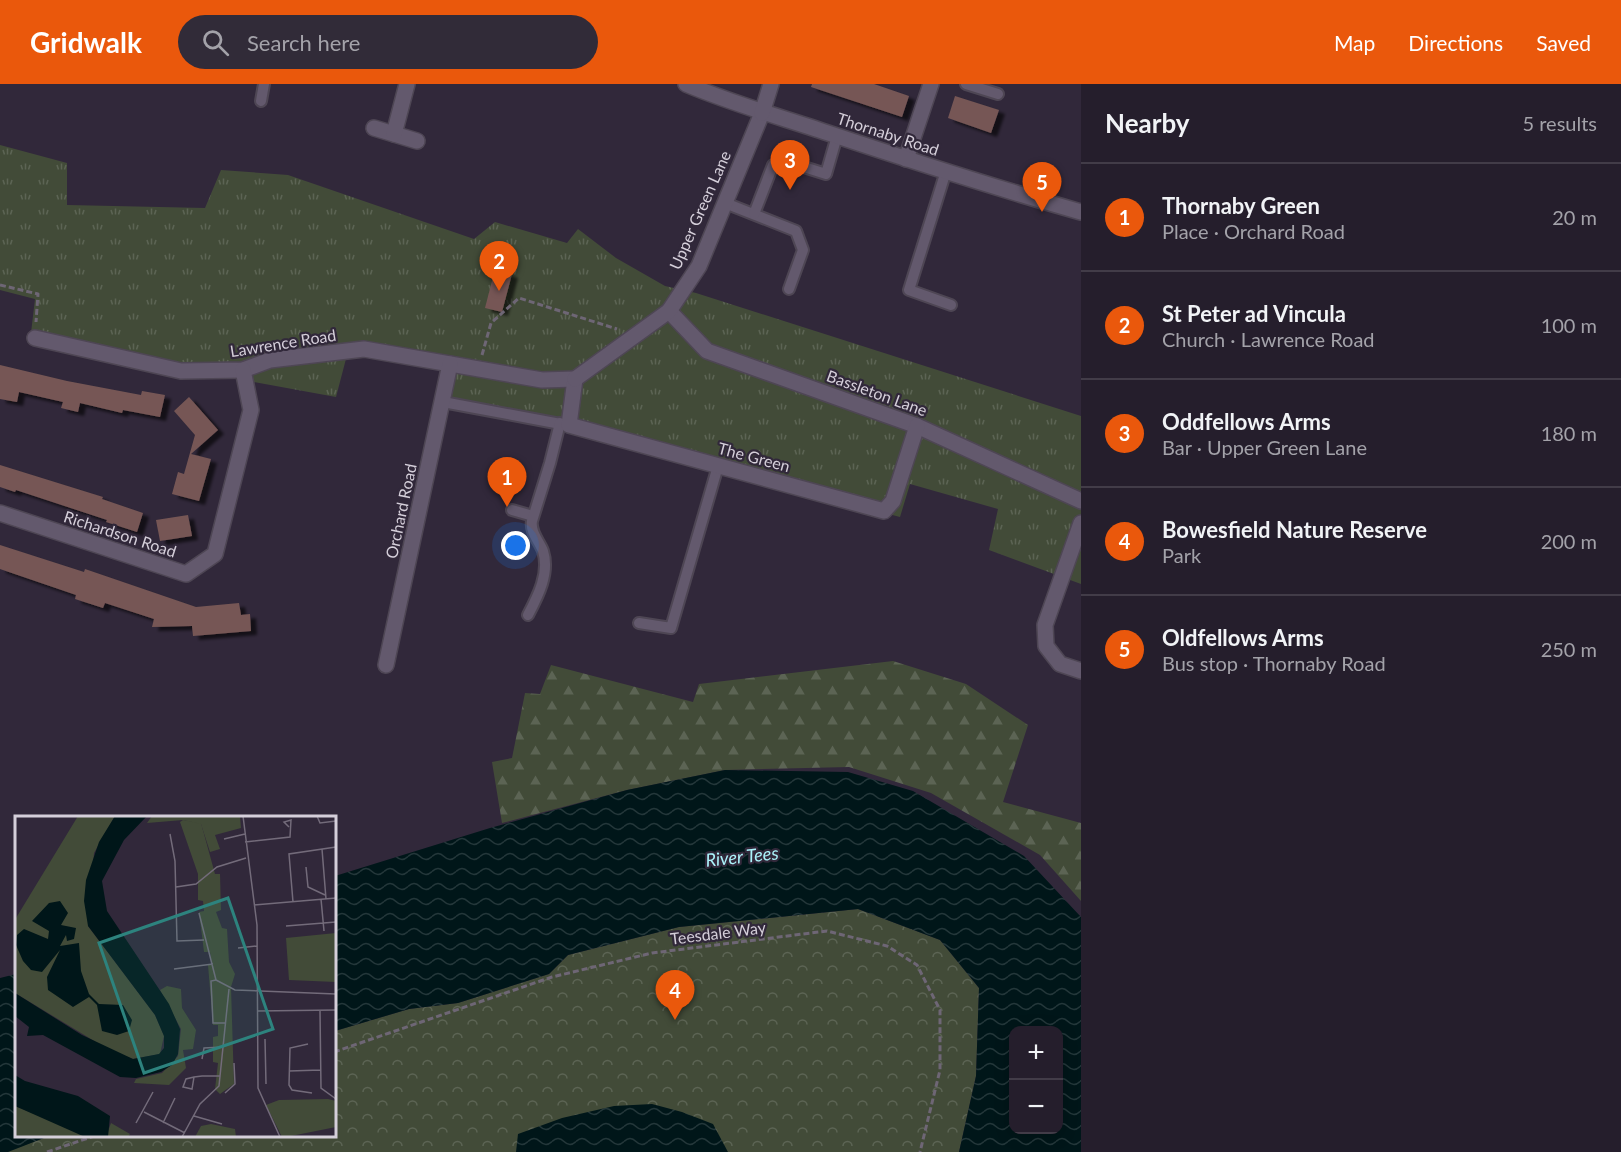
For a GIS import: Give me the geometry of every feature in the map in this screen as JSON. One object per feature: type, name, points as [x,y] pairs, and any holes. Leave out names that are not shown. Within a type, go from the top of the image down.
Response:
[{"type":"street","points":[[394,134],[407,84]]},
{"type":"street","name":"Thornaby Road","points":[[687,84],[762,113],[1081,212]]},
{"type":"street","name":"Upper Green Lane","points":[[575,379],[669,311],[699,266],[762,113],[771,84]]},
{"type":"street","points":[[906,159],[931,84]]},
{"type":"street","points":[[374,128],[417,141]]},
{"type":"street","name":"Bassleton Lane","points":[[669,311],[707,351],[917,426],[1081,501]]},
{"type":"street","name":"Lawrence Road","points":[[35,338],[181,371],[243,370],[270,360],[364,349],[542,380],[575,379]]},
{"type":"street","name":"Orchard Road","points":[[386,665],[450,364]]},
{"type":"street","name":"Richardson Road","points":[[0,513],[186,574],[215,554],[251,410],[243,370]]},
{"type":"street","points":[[565,424],[575,379]]},
{"type":"street","name":"The Green","points":[[565,424],[884,512],[893,501],[917,426]]},
{"type":"street","points":[[1081,523],[1045,625],[1046,646],[1060,664],[1081,671]]},
{"type":"lane","points":[[261,101],[264,84]]},
{"type":"lane","points":[[966,84],[998,94]]},
{"type":"lane","points":[[754,214],[773,165],[788,162],[826,174],[837,136]]},
{"type":"lane","points":[[946,171],[909,290],[951,305]]},
{"type":"lane","points":[[725,203],[796,231],[803,250],[789,289]]},
{"type":"lane","points":[[442,402],[565,424],[550,463],[531,526],[543,553],[545,568],[541,590],[528,615]]},
{"type":"lane","points":[[639,623],[671,628],[718,466]]},
{"type":"lane","points":[[513,510],[533,516]]},
{"type":"path","points":[[0,285],[38,294],[35,338]]},
{"type":"path","points":[[478,369],[491,323],[519,298],[636,335]]},
{"type":"path","name":"Teesdale Way","points":[[336,1051],[563,974],[652,953],[827,931],[887,946],[917,965],[940,1010],[940,1070],[920,1152]]},
{"type":"path","points":[[47,1152],[91,1137]]},
{"type":"green space","points":[[0,145],[67,163],[67,205],[205,208],[221,170],[288,175],[474,239],[495,222],[567,243],[578,229],[616,258],[665,286],[696,293],[1081,416],[1081,584],[989,550],[998,509],[910,484],[900,517],[569,429],[439,405],[446,368],[362,353],[347,355],[336,397],[182,369],[31,333],[35,299],[0,290]]},
{"type":"green space","points":[[893,661],[966,684],[1028,725],[1003,802],[1081,823],[1081,901],[1040,855],[931,793],[849,767],[725,770],[627,790],[502,823],[492,762],[512,758],[525,693],[540,694],[551,665],[693,702],[699,684]]},
{"type":"green space","points":[[858,909],[940,940],[979,988],[976,1076],[959,1152],[6,1152],[46,1137],[336,1137],[336,1031],[409,1009],[458,1003],[549,974],[568,955],[679,927]]},
{"type":"water","name":"River Tees","points":[[725,770],[848,772],[913,791],[1024,856],[1081,917],[1081,1152],[959,1152],[976,1076],[979,988],[940,940],[858,909],[679,927],[568,955],[549,974],[458,1003],[409,1009],[336,1031],[336,876],[490,828],[627,790]]},
{"type":"water","points":[[15,974],[15,1137],[46,1137],[8,1152],[0,1152],[0,978]]},
{"type":"water","points":[[652,1104],[713,1124],[728,1152],[516,1152],[518,1134],[562,1118],[614,1106]]},
{"type":"building","points":[[812,84],[874,84],[909,96],[902,117],[811,87]]},
{"type":"building","points":[[955,96],[999,110],[991,133],[948,118]]},
{"type":"building","points":[[495,269],[512,274],[502,312],[485,308]]},
{"type":"building","points":[[0,365],[141,395],[142,391],[165,395],[160,417],[123,410],[122,413],[80,403],[78,412],[61,408],[63,402],[19,392],[17,402],[0,399]]},
{"type":"building","points":[[189,397],[218,430],[191,454],[211,459],[199,501],[172,494],[178,472],[184,474],[195,435],[174,411]]},
{"type":"building","points":[[0,465],[103,497],[102,499],[143,513],[137,532],[16,490],[15,492],[0,487]]},
{"type":"building","points":[[188,515],[192,536],[160,541],[156,520]]},
{"type":"building","points":[[0,545],[84,572],[85,569],[196,607],[239,603],[241,615],[250,614],[251,631],[193,636],[192,626],[152,627],[154,619],[105,603],[103,608],[75,599],[76,595],[0,569]]},
{"type":"place","name":"Oddfellows Arms","points":[[790,190]]},
{"type":"place","name":"Oldfellows Arms","points":[[1042,212]]},
{"type":"place","name":"St Peter ad Vincula","points":[[499,291]]},
{"type":"place","name":"Thornaby Green","points":[[507,507]]},
{"type":"place","name":"Bowesfield Nature Reserve","points":[[675,1020]]}]
